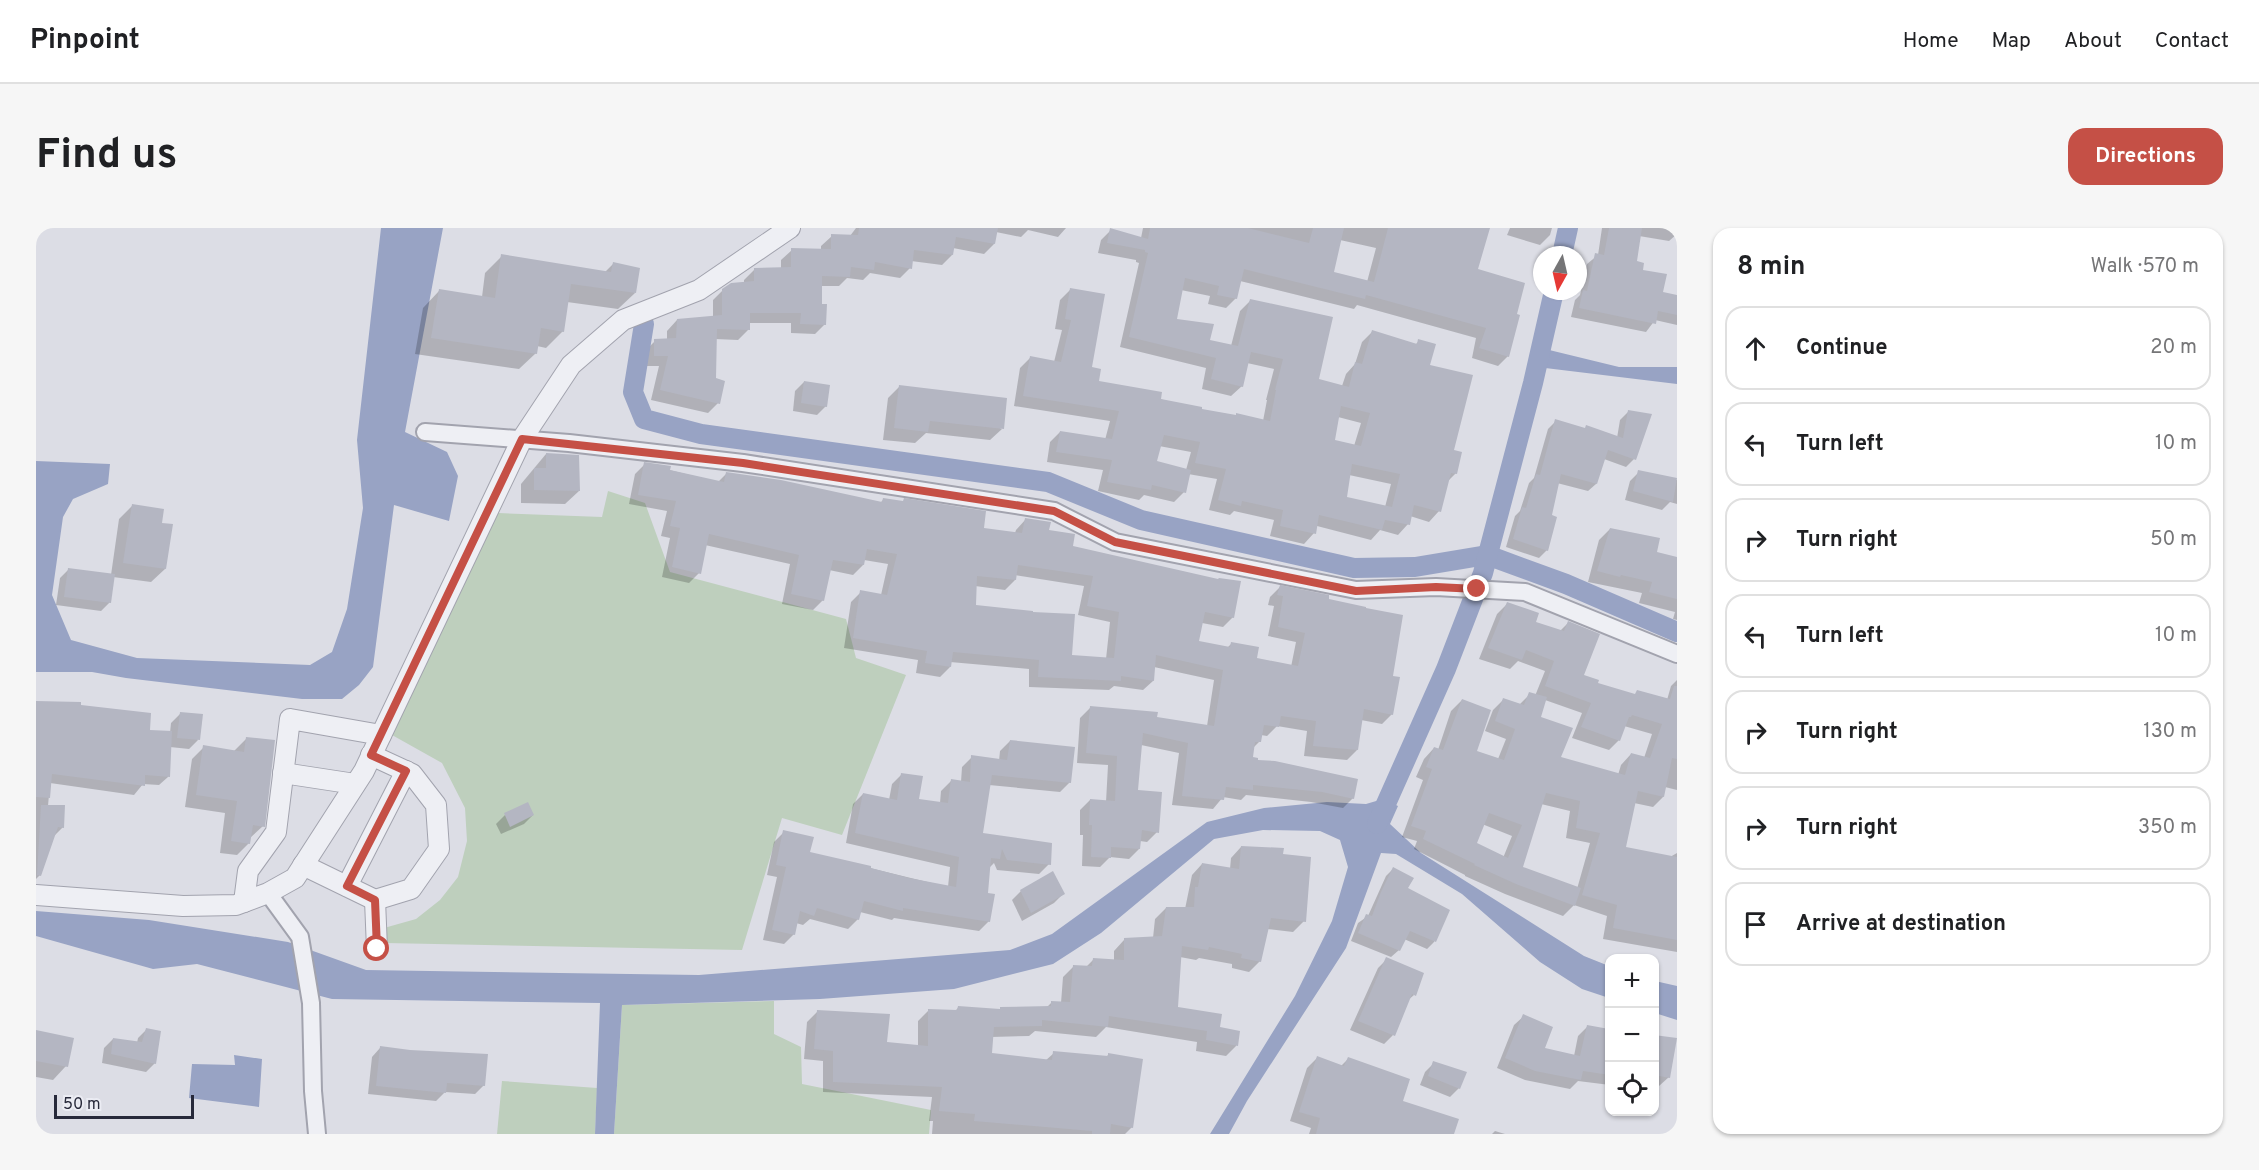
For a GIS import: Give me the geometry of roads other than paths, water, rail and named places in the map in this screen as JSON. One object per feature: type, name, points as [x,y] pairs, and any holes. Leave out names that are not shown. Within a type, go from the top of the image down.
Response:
[{"type":"street","points":[[36,895],[183,906],[236,905],[268,893],[295,878],[371,755],[522,439],[571,365],[624,320],[699,290],[790,228]]},
{"type":"street","points":[[425,432],[522,439],[743,463],[1054,511],[1115,542],[1356,591],[1436,587],[1525,592],[1677,654]]},
{"type":"street","points":[[244,902],[248,871],[276,832],[290,719],[381,735]]},
{"type":"street","points":[[303,865],[375,900],[411,889],[439,849],[436,805],[412,774],[371,755]]},
{"type":"street","points":[[347,886],[406,771]]},
{"type":"street","points":[[283,773],[355,784]]},
{"type":"street","points":[[268,893],[300,937],[311,1003],[312,1091],[317,1134]]},
{"type":"street","points":[[375,900],[377,949]]},
{"type":"water","points":[[381,228],[443,228],[405,432],[447,452],[458,476],[449,521],[394,505],[373,667],[359,685],[342,699],[302,699],[92,672],[36,672],[36,461],[110,464],[108,484],[73,499],[63,517],[52,595],[71,640],[137,658],[310,665],[332,652],[347,609],[363,508],[357,440]]},
{"type":"water","points":[[1541,348],[1619,367],[1677,367],[1677,384],[1537,367]]},
{"type":"water","points":[[1383,799],[1398,806],[1390,824],[1421,853],[1584,956],[1605,964],[1605,997],[1582,989],[1540,962],[1462,894],[1396,854],[1381,853],[1346,948],[1247,1101],[1229,1134],[1210,1134],[1295,996],[1332,921],[1348,867],[1340,840],[1320,831],[1263,830],[1214,839],[1101,933],[1053,964],[954,989],[820,999],[622,1005],[614,1134],[595,1134],[600,1003],[332,999],[197,964],[153,969],[36,936],[36,911],[149,920],[288,942],[366,970],[699,975],[1010,950],[1052,934],[1207,822],[1264,808],[1327,802],[1366,804]]},
{"type":"water","points":[[1659,982],[1677,986],[1677,1020],[1659,1014]]},
{"type":"water","points":[[234,1055],[262,1059],[259,1107],[189,1098],[192,1064],[235,1065]]},
{"type":"waterway","points":[[1564,246],[1568,228]]},
{"type":"waterway","points":[[1377,824],[1446,669],[1483,573],[1533,383],[1552,300]]},
{"type":"waterway","points":[[644,324],[633,392],[644,419],[701,434],[1048,482],[1141,520],[1354,568],[1415,567],[1487,555],[1566,584],[1677,632]]}]
